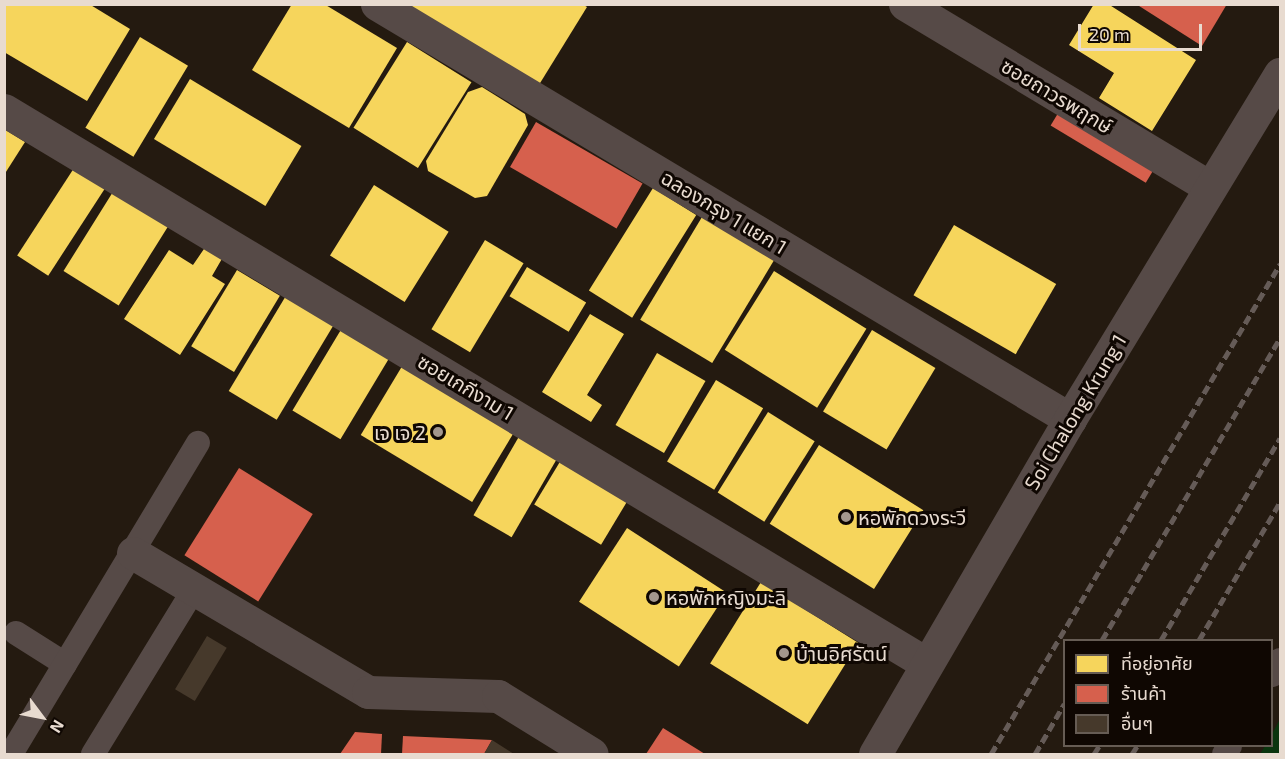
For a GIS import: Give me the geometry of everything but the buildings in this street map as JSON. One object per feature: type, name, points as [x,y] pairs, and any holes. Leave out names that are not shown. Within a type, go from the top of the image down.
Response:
[{"type":"street","name":"ฉลองกรุง 1 แยก 1","points":[[377,4],[1070,419]]},
{"type":"street","name":"ซอยถาวรพฤกษ์","points":[[905,4],[1209,187]]},
{"type":"street","name":"Soi Chalong Krung 1","points":[[875,754],[1070,419],[1209,187],[1281,74]]},
{"type":"street","name":"ซอยเกกีงาม 1","points":[[4,110],[927,664]]},
{"type":"street","points":[[133,553],[368,692],[498,696],[592,754]]},
{"type":"lane","points":[[11,754],[198,443]]},
{"type":"lane","points":[[93,754],[194,589]]},
{"type":"lane","points":[[16,633],[65,664]]},
{"type":"lane","points":[[1273,673],[1281,660]]},
{"type":"green space","points":[[1280,719],[1280,754],[1260,754],[1264,747],[1273,747],[1273,732]]},
{"type":"railway","points":[[991,754],[1280,264]]},
{"type":"railway","points":[[1103,639],[1280,338]]},
{"type":"railway","points":[[1162,639],[1280,438]]},
{"type":"railway","points":[[1200,639],[1280,502]]},
{"type":"railway","points":[[1035,754],[1063,706]]},
{"type":"railway","points":[[1094,754],[1098,747]]},
{"type":"railway","points":[[1132,754],[1136,747]]},
{"type":"place","name":"เจ เจ 2","points":[[438,432]]},
{"type":"place","name":"หอพักดวงระวี","points":[[846,517]]},
{"type":"place","name":"หอพักหญิงมะลิ","points":[[654,597]]},
{"type":"place","name":"บ้านอิศรัตน์","points":[[784,653]]}]
